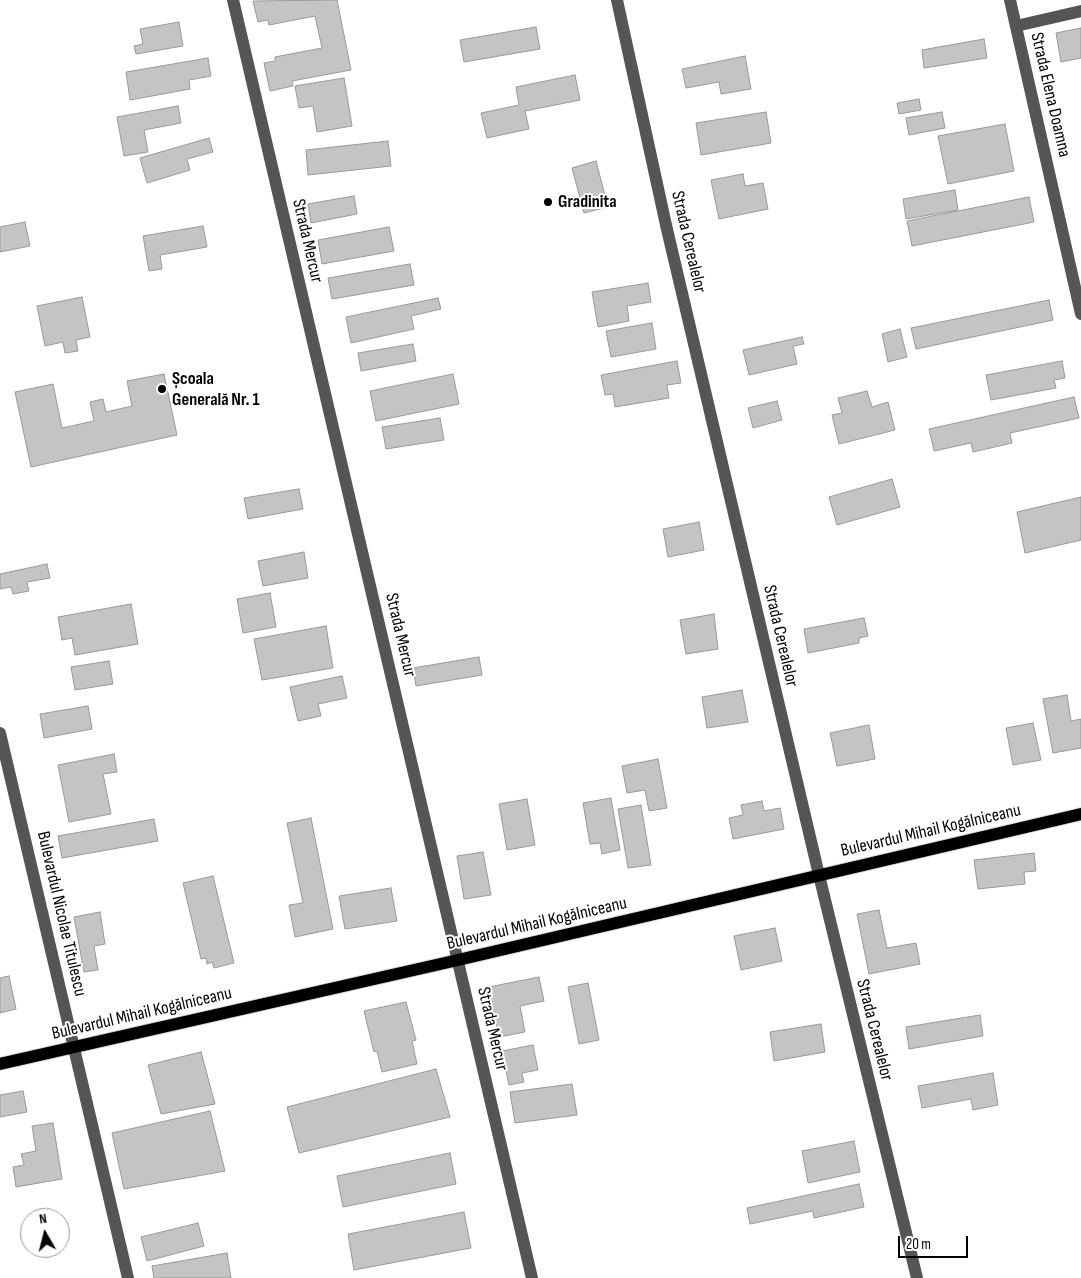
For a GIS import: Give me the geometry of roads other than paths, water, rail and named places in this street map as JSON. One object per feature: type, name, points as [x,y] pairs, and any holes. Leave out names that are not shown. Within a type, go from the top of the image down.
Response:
[{"type":"main road","name":"Bulevardul Mihail Kogălniceanu","points":[[0,1064],[458,960],[1081,814]]},
{"type":"street","name":"Strada Mercur","points":[[233,0],[532,1278]]},
{"type":"street","name":"Strada Cerealelor","points":[[617,0],[666,226],[916,1278]]},
{"type":"street","name":"Strada Elena Doamna","points":[[1010,0],[1081,314]]},
{"type":"street","points":[[1016,26],[1081,11]]},
{"type":"street","name":"Bulevardul Nicolae Titulescu","points":[[0,733],[128,1278]]},
{"type":"place","name":"Gradinita","points":[[548,202]]},
{"type":"place","name":"Școala Generală Nr. 1","points":[[162,389]]}]
